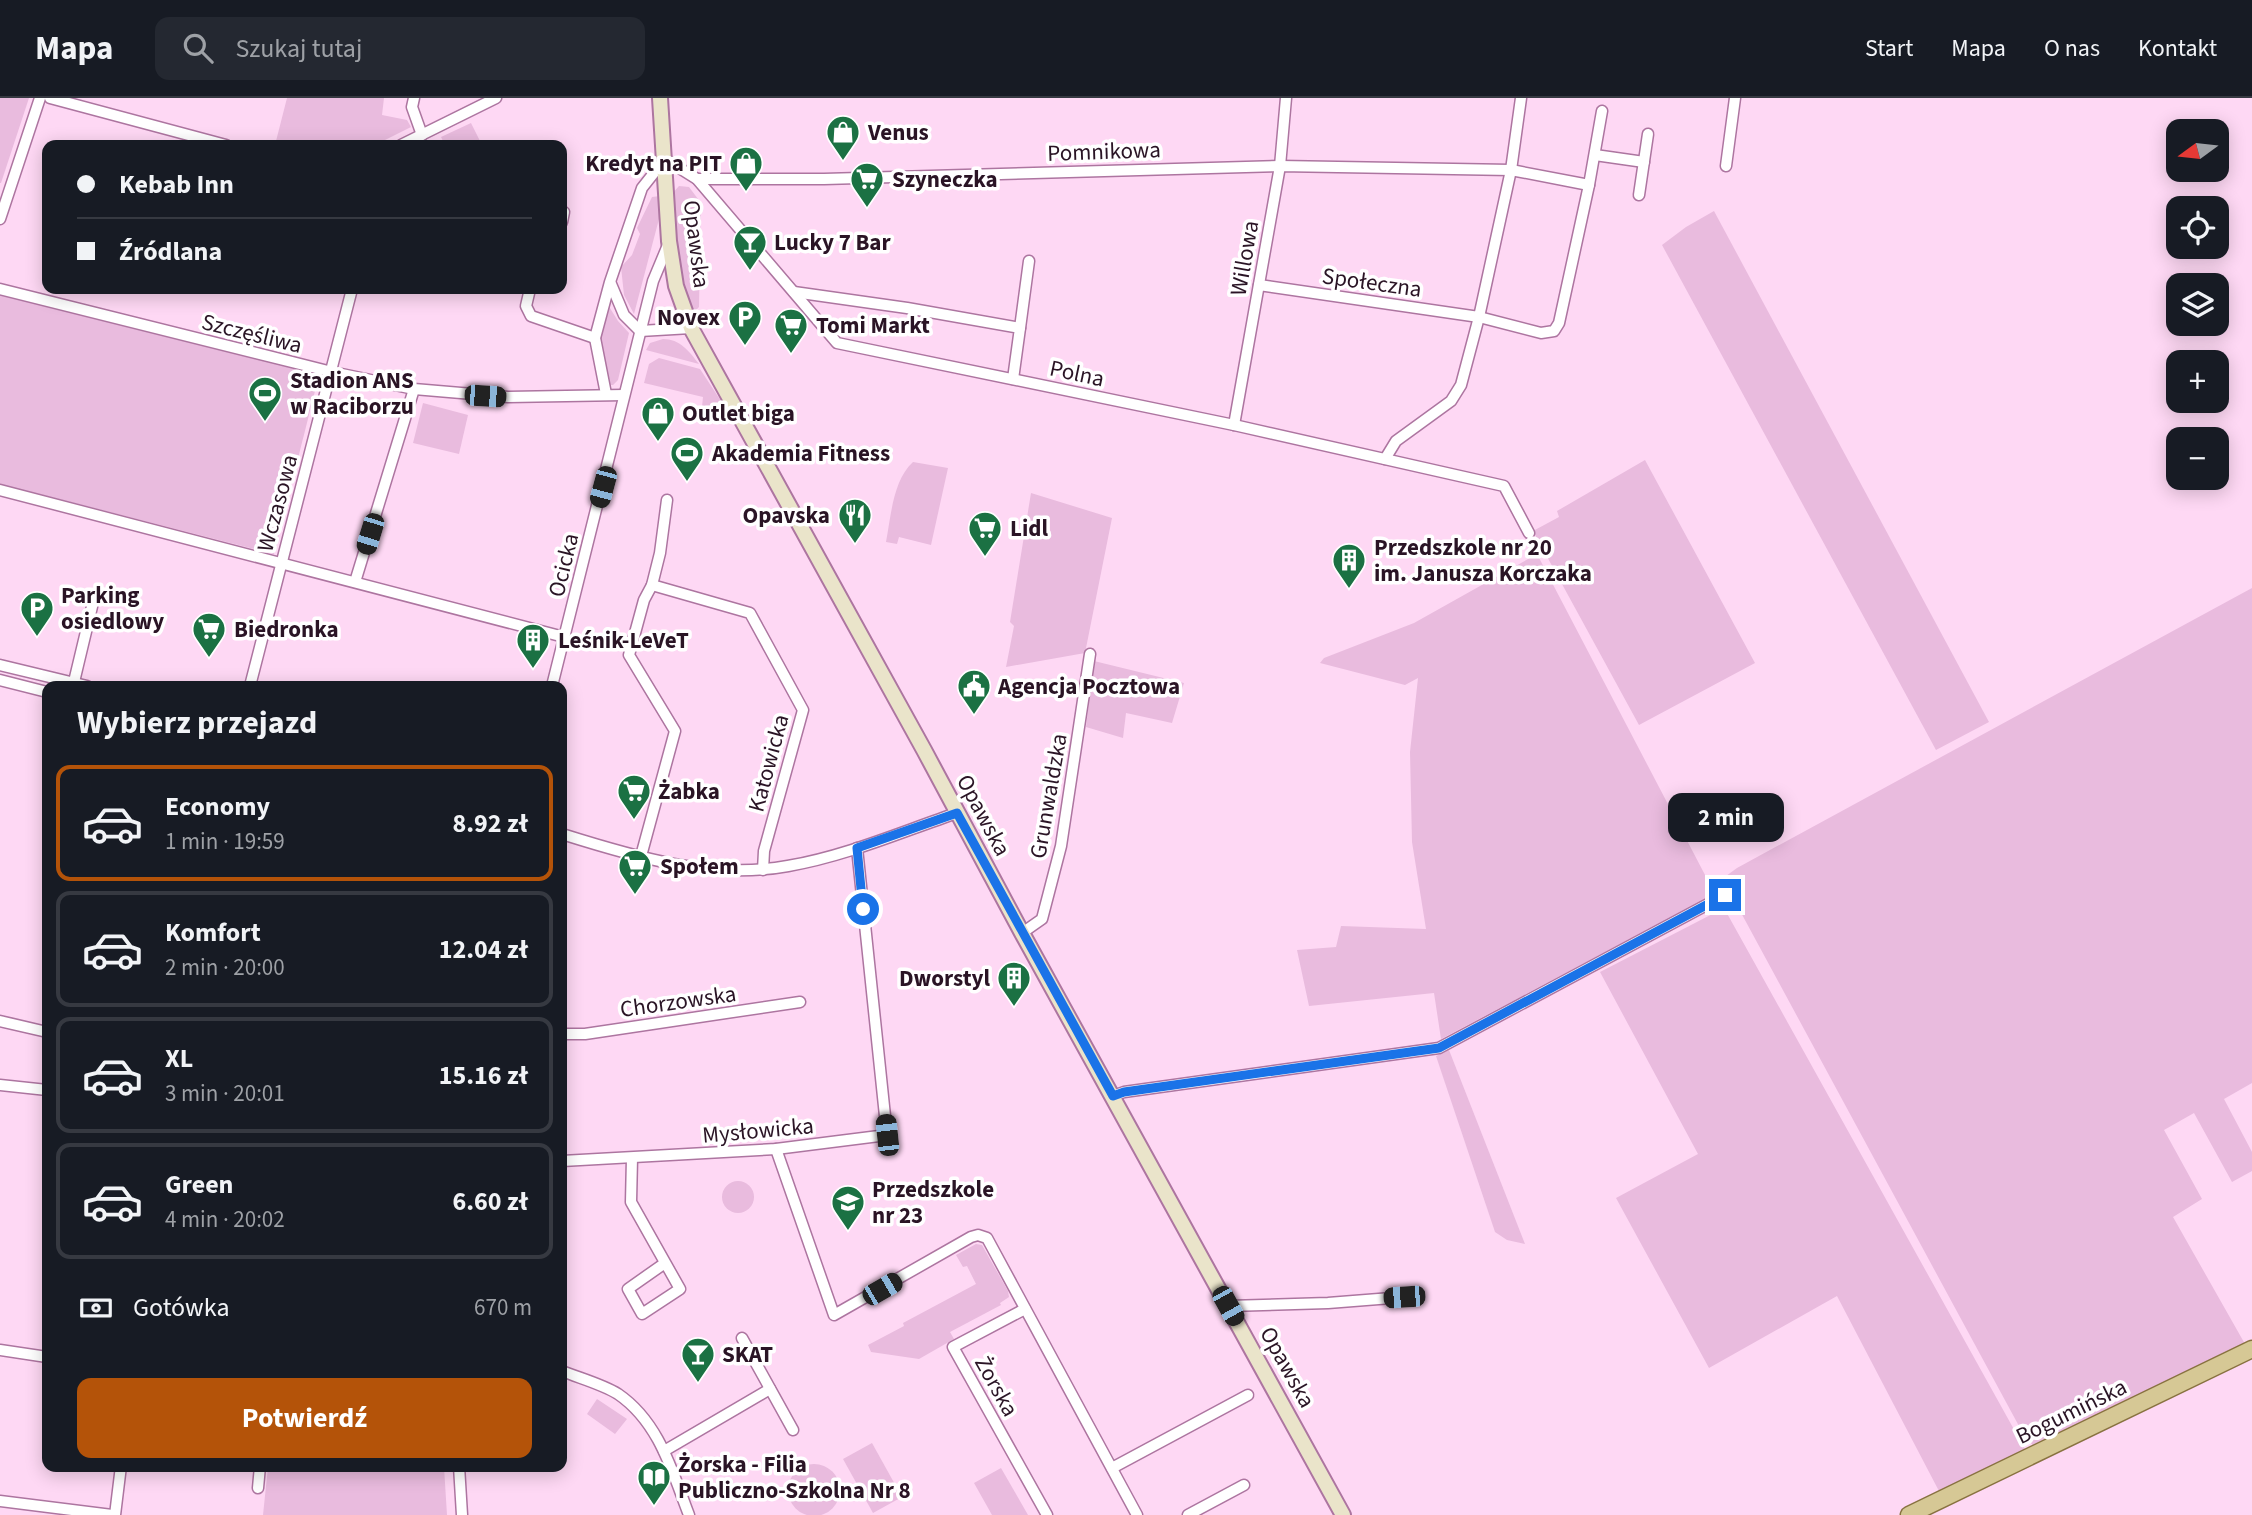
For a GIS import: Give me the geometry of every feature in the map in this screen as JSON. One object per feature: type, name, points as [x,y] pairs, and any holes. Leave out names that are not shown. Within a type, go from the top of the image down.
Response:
[{"type":"main road","name":"Opawska","points":[[659,103],[669,241],[676,286],[691,328],[1343,1515]]},
{"type":"main road","name":"Bogumińska","points":[[1909,1515],[2252,1349]]},
{"type":"street","points":[[0,219],[40,98]]},
{"type":"street","points":[[50,98],[207,140]]},
{"type":"street","points":[[414,98],[412,107],[422,135]]},
{"type":"street","points":[[412,140],[496,98]]},
{"type":"street","name":"Willowa","points":[[1234,425],[1280,166],[1286,98]]},
{"type":"street","points":[[1385,459],[1396,441],[1444,409],[1457,393],[1479,317],[1511,170],[1521,98]]},
{"type":"street","points":[[1726,166],[1735,98]]},
{"type":"street","points":[[1589,185],[1602,111]]},
{"type":"street","points":[[1639,195],[1648,134]]},
{"type":"street","points":[[1595,155],[1644,162]]},
{"type":"street","points":[[606,394],[595,338],[610,282],[642,188],[665,159]]},
{"type":"street","name":"Polna","points":[[665,159],[697,179],[837,343],[1234,425],[1504,486],[1530,533]]},
{"type":"street","name":"Pomnikowa","points":[[697,179],[824,179],[1280,166],[1511,170],[1589,185]]},
{"type":"street","name":"Społeczna","points":[[1259,285],[1479,317],[1541,333],[1554,331],[1557,328],[1589,185]]},
{"type":"street","name":"Ocicka","points":[[553,681],[653,281],[669,241]]},
{"type":"street","points":[[1013,379],[1029,261]]},
{"type":"street","points":[[610,282],[624,315],[640,331],[691,328]]},
{"type":"street","name":"Szczęśliwa","points":[[0,289],[332,372],[414,388],[508,397],[624,395]]},
{"type":"street","points":[[794,292],[1020,328]]},
{"type":"street","name":"Wczasowa","points":[[251,681],[351,294]]},
{"type":"street","points":[[529,294],[526,306],[531,316],[595,338]]},
{"type":"street","points":[[355,582],[414,388]]},
{"type":"street","points":[[0,490],[564,637]]},
{"type":"street","points":[[641,856],[676,731],[629,655],[660,553],[667,500]]},
{"type":"street","name":"Katowicka","points":[[652,585],[750,613],[803,710],[764,851],[763,870]]},
{"type":"street","points":[[74,681],[95,594]]},
{"type":"street","name":"Grunwaldzka","points":[[1021,933],[1042,919],[1061,846],[1090,654]]},
{"type":"street","points":[[0,665],[61,681]]},
{"type":"street","points":[[0,680],[42,691]]},
{"type":"street","points":[[567,835],[695,868],[763,870],[807,862],[857,848],[957,813]]},
{"type":"street","name":"Mysłowicka","points":[[567,1161],[776,1149],[887,1135],[857,848]]},
{"type":"street","points":[[1113,1096],[1124,1092],[1439,1048],[1725,895]]},
{"type":"street","name":"Chorzowska","points":[[567,1034],[585,1034],[800,1002]]},
{"type":"street","points":[[0,1021],[42,1031]]},
{"type":"street","points":[[0,1085],[42,1089]]},
{"type":"street","points":[[776,1149],[834,1315],[971,1237],[978,1236],[990,1242],[1137,1515]]},
{"type":"street","points":[[632,1158],[631,1202],[680,1289],[642,1314],[628,1289],[665,1263]]},
{"type":"street","points":[[1228,1306],[1328,1303],[1404,1297]]},
{"type":"street","name":"Żorska","points":[[1025,1309],[953,1347],[1047,1515]]},
{"type":"street","points":[[742,1338],[793,1430]]},
{"type":"street","points":[[0,1350],[42,1356]]},
{"type":"street","points":[[567,1373],[617,1393],[642,1415],[656,1433],[689,1515]]},
{"type":"street","points":[[664,1451],[770,1389]]},
{"type":"street","points":[[1112,1468],[1248,1395]]},
{"type":"street","points":[[0,1501],[114,1515],[120,1472]]},
{"type":"street","points":[[258,1488],[259,1472]]},
{"type":"street","points":[[459,1472],[462,1515]]},
{"type":"street","points":[[1188,1515],[1244,1485]]},
{"type":"shaded area","points":[[0,98],[29,98],[1,183],[0,183]]},
{"type":"shaded area","points":[[287,98],[384,98],[382,115],[407,120],[411,127],[385,140],[276,140]]},
{"type":"shaded area","points":[[471,123],[480,140],[442,140],[441,137]]},
{"type":"shaded area","points":[[679,186],[689,187],[701,203],[699,307],[692,314],[683,285],[676,240],[672,194]]},
{"type":"shaded area","points":[[660,196],[659,219],[634,314],[624,295],[621,267],[632,255],[640,234],[637,228],[652,197]]},
{"type":"shaded area","points":[[1714,211],[1989,722],[1936,750],[1662,245]]},
{"type":"shaded area","name":"Stadion ANS w Raciborzu","points":[[0,295],[319,375],[274,554],[0,484]]},
{"type":"shaded area","points":[[608,305],[629,333],[618,380],[613,385],[609,385],[600,335]]},
{"type":"shaded area","points":[[663,339],[679,343],[699,364],[646,350],[650,343]]},
{"type":"shaded area","points":[[659,358],[700,369],[721,401],[708,409],[702,407],[703,397],[644,383],[649,364]]},
{"type":"shaded area","points":[[423,403],[468,415],[459,454],[413,443]]},
{"type":"shaded area","points":[[1645,460],[1755,663],[1639,725],[1533,531],[1559,517],[1557,511]]},
{"type":"shaded area","points":[[913,462],[948,468],[931,545],[899,537],[897,544],[886,542],[897,488]]},
{"type":"shaded area","points":[[1031,493],[1112,518],[1085,653],[1006,667],[1014,626],[1010,622]]},
{"type":"shaded area","points":[[1537,554],[1715,894],[1441,1039],[1434,993],[1309,1006],[1297,950],[1336,947],[1341,926],[1426,929],[1412,842],[1410,752],[1418,678],[1405,685],[1320,663],[1324,658],[1414,623]]},
{"type":"shaded area","points":[[2252,588],[2252,1083],[2224,1099],[2252,1152],[2252,1171],[2232,1182],[2194,1113],[2164,1130],[2202,1199],[2173,1217],[2245,1344],[2033,1445],[2026,1439],[1726,885],[1726,876]]},
{"type":"shaded area","points":[[1094,661],[1184,683],[1172,723],[1126,713],[1123,738],[1086,727]]},
{"type":"shaded area","points":[[1724,908],[2026,1451],[1940,1493],[1837,1296],[1709,1368],[1616,1198],[1698,1154],[1600,972]]},
{"type":"shaded area","points":[[1449,1050],[1525,1244],[1507,1240],[1495,1232],[1436,1056]]},
{"type":"shaded area","points":[[738,1181],[749,1186],[754,1197],[749,1208],[738,1213],[727,1208],[722,1197],[727,1186]]},
{"type":"shaded area","points":[[976,1244],[982,1245],[1009,1297],[1000,1303],[1001,1305],[950,1332],[954,1339],[919,1359],[871,1352],[868,1345],[976,1284],[967,1266],[963,1267],[956,1255]]},
{"type":"shaded area","points":[[597,1399],[627,1419],[615,1434],[587,1414]]},
{"type":"shaded area","points":[[872,1443],[902,1497],[873,1513],[843,1459]]},
{"type":"shaded area","points":[[814,1464],[824,1466],[832,1472],[838,1480],[838,1500],[832,1508],[824,1514],[814,1516],[804,1514],[796,1508],[790,1500],[788,1490],[790,1480],[796,1472],[804,1466]]},
{"type":"shaded area","points":[[1001,1468],[1028,1515],[992,1515],[974,1483]]},
{"type":"shaded area","points":[[267,1472],[444,1472],[447,1515],[263,1515]]},
{"type":"place","name":"Venus","points":[[843,162]]},
{"type":"place","name":"Kredyt na PIT","points":[[746,193]]},
{"type":"place","name":"Szyneczka","points":[[867,209]]},
{"type":"place","name":"Lucky 7 Bar","points":[[750,272]]},
{"type":"place","name":"Novex","points":[[745,347]]},
{"type":"place","name":"Tomi Markt","points":[[791,355]]},
{"type":"place","name":"Stadion ANS w Raciborzu","points":[[265,423]]},
{"type":"place","name":"Outlet biga","points":[[658,443]]},
{"type":"place","name":"Akademia Fitness","points":[[687,483]]},
{"type":"place","name":"Opavska","points":[[855,545]]},
{"type":"place","name":"Lidl","points":[[985,558]]},
{"type":"place","name":"Przedszkole nr 20 im. Janusza Korczaka","points":[[1349,590]]},
{"type":"place","name":"Parking osiedlowy","points":[[37,638]]},
{"type":"place","name":"Biedronka","points":[[209,659]]},
{"type":"place","name":"Leśnik-LeVeT","points":[[533,670]]},
{"type":"place","name":"Agencja Pocztowa","points":[[974,716]]},
{"type":"place","name":"Żabka","points":[[634,821]]},
{"type":"place","name":"Społem","points":[[635,896]]},
{"type":"place","name":"Dworstyl","points":[[1014,1008]]},
{"type":"place","name":"Przedszkole nr 23","points":[[848,1232]]},
{"type":"place","name":"SKAT","points":[[698,1384]]},
{"type":"place","name":"Żorska - Filia Publiczno-Szkolna Nr 8","points":[[654,1507]]},
{"type":"route","points":[[863,909],[857,848],[957,813],[1113,1096],[1124,1092],[1439,1048],[1725,895]]}]
